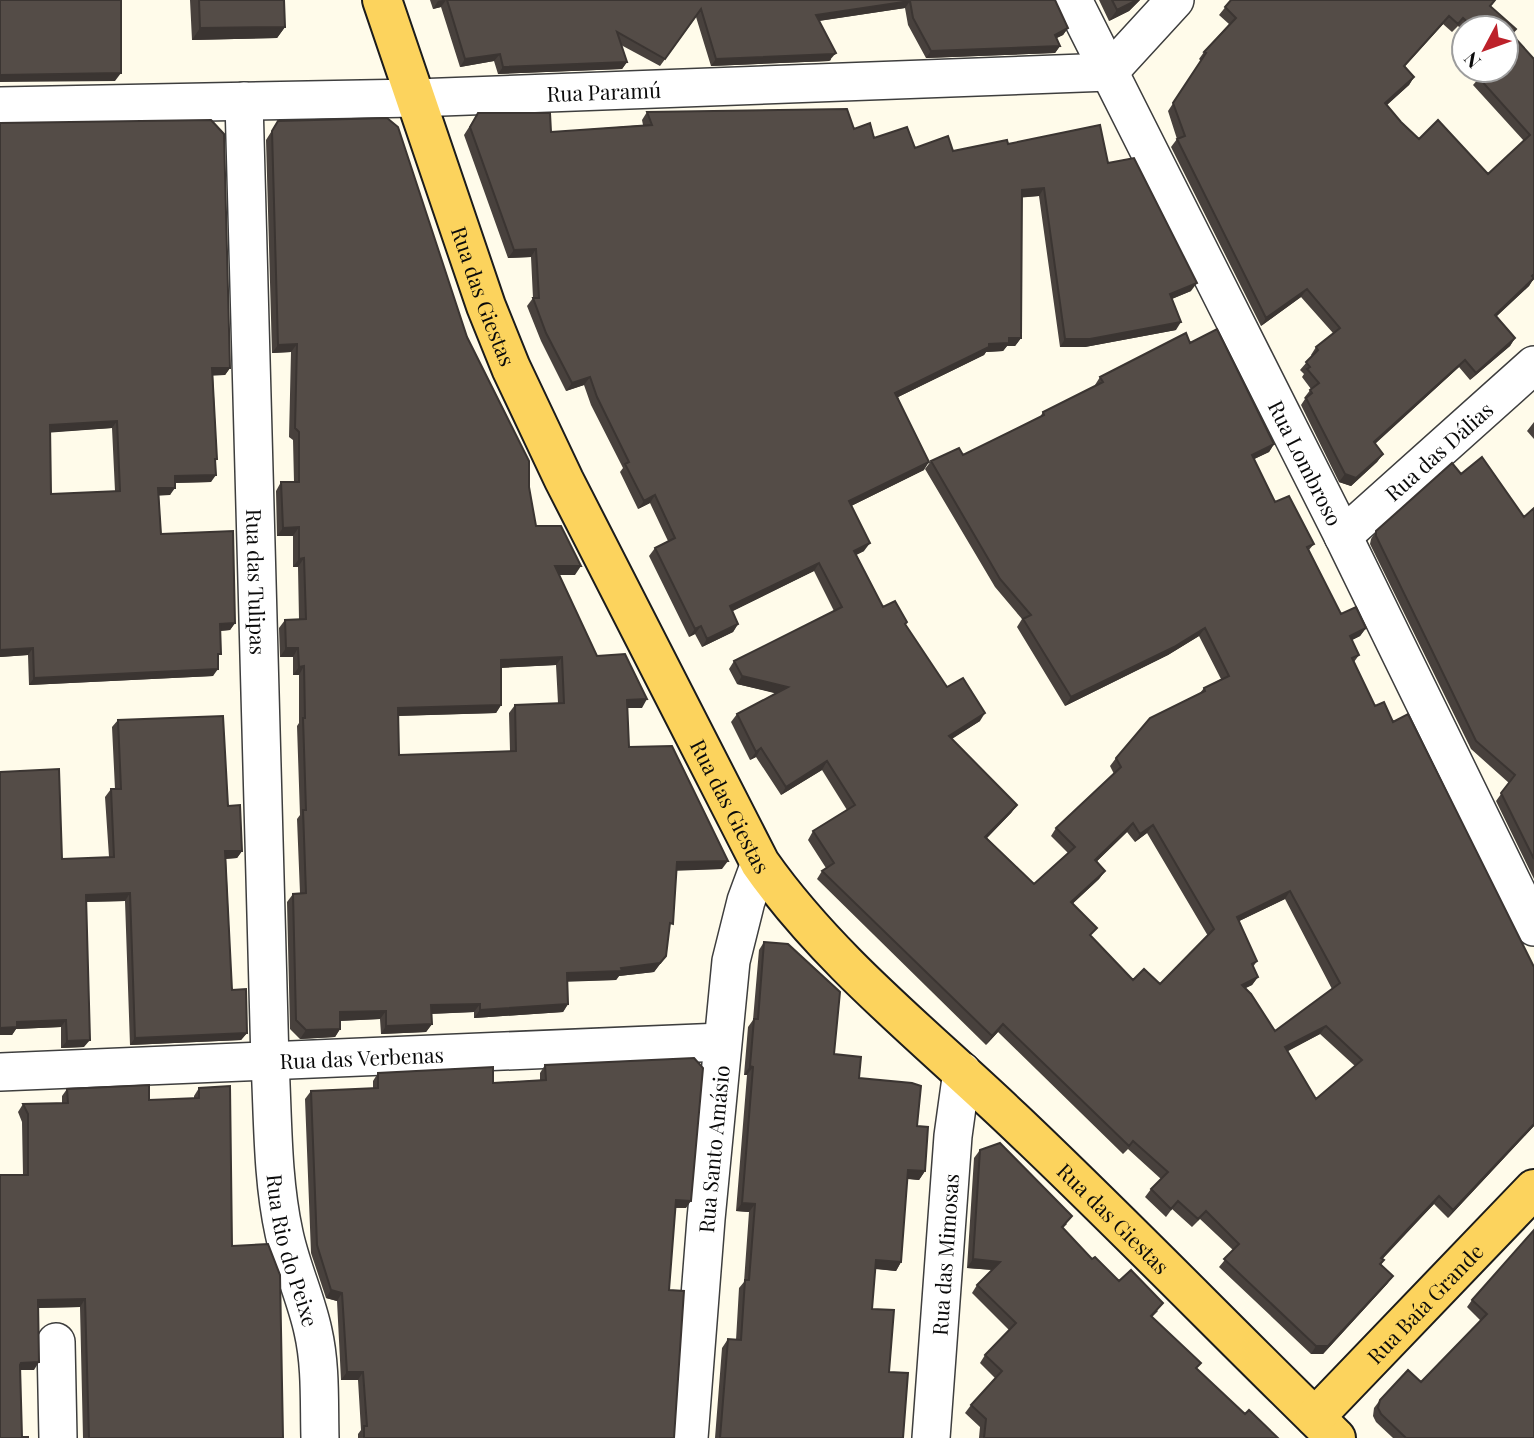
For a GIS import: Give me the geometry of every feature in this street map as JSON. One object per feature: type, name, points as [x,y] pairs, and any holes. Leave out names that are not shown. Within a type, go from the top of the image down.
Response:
[{"type":"main road","name":"Rua das Giestas","points":[[382,0],[486,306],[511,368],[564,480],[760,863],[787,901],[818,936],[962,1071],[1326,1428]]},
{"type":"main road","name":"Rua Baía Grande","points":[[1326,1428],[1534,1189]]},
{"type":"street","name":"Rua Lombroso","points":[[1073,0],[1343,536],[1534,926]]},
{"type":"street","points":[[1109,72],[1175,0]]},
{"type":"street","name":"Rua Paramú","points":[[0,106],[415,98],[1109,72]]},
{"type":"street","name":"Rua das Tulipas","points":[[244,101],[270,1062]]},
{"type":"street","name":"Rua das Dálias","points":[[1343,536],[1534,365]]},
{"type":"street","name":"Rua Santo Amásio","points":[[689,1438],[731,961],[738,929],[760,863]]},
{"type":"street","name":"Rua das Verbenas","points":[[0,1072],[723,1042]]},
{"type":"street","name":"Rua Rio do Peixe","points":[[270,1062],[278,1190],[284,1232],[296,1281],[313,1331],[319,1370],[320,1438]]},
{"type":"street","name":"Rua das Mimosas","points":[[931,1438],[954,1136],[962,1071]]},
{"type":"street","points":[[56,1342],[58,1438]]},
{"type":"building","points":[[0,0],[121,0],[121,73],[0,75]]},
{"type":"building","points":[[199,0],[284,0],[285,27],[200,28]]},
{"type":"building","points":[[447,0],[1055,0],[1068,28],[1055,35],[1060,46],[931,51],[913,18],[910,1],[816,15],[836,53],[834,54],[716,59],[701,9],[665,59],[617,32],[627,62],[503,67],[500,54],[465,59]]},
{"type":"building","points":[[1112,0],[1137,0],[1117,10]]},
{"type":"building","points":[[1231,0],[1495,0],[1490,6],[1499,14],[1450,14],[1404,66],[1414,77],[1385,103],[1419,139],[1438,120],[1488,174],[1530,135],[1484,84],[1520,84],[1520,43],[1534,59],[1534,278],[1495,315],[1515,338],[1476,373],[1465,360],[1374,442],[1383,454],[1356,478],[1345,474],[1306,398],[1312,393],[1310,390],[1319,383],[1307,369],[1310,367],[1306,362],[1318,350],[1316,347],[1340,328],[1307,289],[1266,318],[1177,139],[1185,136],[1173,103],[1206,53],[1204,52],[1236,18],[1225,7]]},
{"type":"building","points":[[847,109],[854,129],[870,123],[874,138],[907,127],[915,148],[948,136],[953,151],[1007,140],[1008,144],[1100,125],[1108,163],[1134,158],[1197,283],[1170,294],[1181,322],[1090,339],[1065,339],[1044,188],[1022,190],[1021,338],[1009,338],[1009,343],[989,344],[989,347],[895,393],[929,462],[849,501],[870,543],[854,551],[883,607],[895,601],[907,622],[905,624],[947,687],[963,678],[985,713],[949,736],[1017,805],[985,837],[1034,884],[1075,847],[1056,828],[1121,767],[1116,758],[1150,718],[1229,676],[1205,628],[1174,647],[1071,697],[1023,619],[1031,615],[1000,579],[931,461],[959,448],[963,455],[1044,415],[1043,412],[1103,382],[1100,377],[1186,333],[1190,343],[1217,329],[1274,444],[1252,455],[1275,502],[1289,496],[1314,544],[1307,547],[1341,614],[1356,607],[1366,628],[1350,636],[1359,655],[1352,658],[1375,706],[1384,702],[1393,722],[1408,714],[1534,967],[1534,1124],[1453,1210],[1439,1196],[1406,1231],[1381,1258],[1384,1260],[1380,1264],[1393,1276],[1328,1346],[1316,1346],[1224,1259],[1239,1244],[1206,1211],[1198,1219],[1178,1201],[1171,1209],[1151,1189],[1168,1172],[1133,1141],[1129,1146],[1003,1024],[992,1036],[822,871],[834,863],[813,831],[855,805],[827,761],[786,787],[761,748],[756,752],[737,714],[788,687],[742,676],[734,661],[842,607],[819,563],[730,606],[738,624],[707,639],[701,626],[695,629],[655,548],[675,538],[655,495],[644,501],[625,464],[629,462],[590,377],[572,383],[546,333],[533,298],[539,298],[536,249],[514,250],[470,127],[478,113],[550,113],[551,132],[652,125],[647,112]],"holes":[[[1133,823],[1140,834],[1153,825],[1214,929],[1160,984],[1144,969],[1133,980],[1090,935],[1097,928],[1071,902],[1105,871],[1095,860]],[[1290,891],[1340,983],[1275,1031],[1242,985],[1258,977],[1252,964],[1257,961],[1237,917]],[[1326,1026],[1362,1060],[1316,1099],[1285,1047]]]},
{"type":"building","points":[[387,118],[398,127],[467,337],[529,461],[529,487],[536,526],[561,526],[581,566],[555,566],[597,656],[625,654],[647,699],[627,700],[629,747],[672,746],[728,861],[677,862],[673,924],[670,923],[666,956],[660,963],[621,968],[622,971],[567,973],[568,1004],[480,1010],[480,1004],[431,1005],[432,1024],[386,1026],[386,1011],[340,1012],[340,1029],[306,1030],[296,1020],[293,894],[306,893],[303,810],[306,810],[304,666],[299,667],[298,648],[286,648],[285,620],[306,619],[304,558],[299,559],[299,527],[283,528],[281,482],[299,482],[299,432],[295,428],[297,344],[278,345],[272,131],[278,121]],"holes":[[[562,657],[564,703],[515,705],[516,751],[399,755],[398,708],[501,705],[501,660]]]},
{"type":"building","points":[[211,120],[224,134],[230,368],[212,368],[216,475],[175,476],[175,488],[158,488],[161,534],[233,531],[235,623],[220,624],[221,654],[218,654],[218,669],[34,678],[33,648],[0,650],[0,123]],"holes":[[[117,421],[120,491],[51,494],[50,425]]]},
{"type":"building","points":[[1482,457],[1524,517],[1534,508],[1534,859],[1501,793],[1515,775],[1476,741],[1376,536],[1376,531],[1452,463],[1461,474]]},
{"type":"building","points":[[223,716],[228,806],[240,805],[242,851],[225,851],[232,990],[246,989],[247,1033],[135,1038],[130,893],[86,895],[90,1040],[67,1041],[66,1020],[17,1022],[17,1027],[0,1028],[0,772],[59,769],[62,859],[114,857],[111,789],[121,789],[118,720]]},
{"type":"building","points":[[764,942],[788,944],[840,992],[834,1054],[861,1057],[859,1078],[921,1086],[917,1126],[928,1127],[925,1171],[908,1170],[901,1262],[876,1260],[872,1309],[894,1310],[889,1372],[908,1373],[903,1438],[720,1438],[728,1339],[741,1340],[745,1280],[749,1280],[755,1204],[742,1203],[753,1067],[750,1066],[754,1019],[758,1019]]},
{"type":"building","points":[[694,1058],[703,1068],[691,1201],[676,1200],[669,1290],[684,1291],[674,1438],[364,1438],[364,1426],[367,1426],[363,1372],[347,1372],[342,1293],[331,1290],[317,1245],[311,1091],[378,1088],[378,1073],[493,1067],[493,1083],[546,1080],[545,1065]]},
{"type":"building","points":[[149,1085],[149,1100],[199,1098],[199,1088],[230,1086],[232,1246],[268,1244],[280,1275],[283,1438],[89,1438],[85,1299],[38,1300],[39,1362],[20,1365],[22,1437],[28,1438],[0,1438],[0,1175],[28,1175],[28,1114],[23,1104],[68,1103],[67,1089]]},
{"type":"building","points":[[1000,1143],[1072,1216],[1062,1227],[1092,1259],[1095,1257],[1119,1281],[1131,1270],[1163,1303],[1151,1316],[1201,1363],[1196,1368],[1245,1414],[1249,1410],[1278,1438],[984,1438],[986,1419],[971,1405],[1002,1371],[985,1355],[1016,1323],[977,1285],[1000,1262],[973,1259],[980,1150]]},
{"type":"building","points":[[1534,1230],[1534,1438],[1406,1438],[1381,1414],[1378,1408],[1380,1400],[1408,1370],[1421,1382],[1487,1314],[1472,1300]]}]
